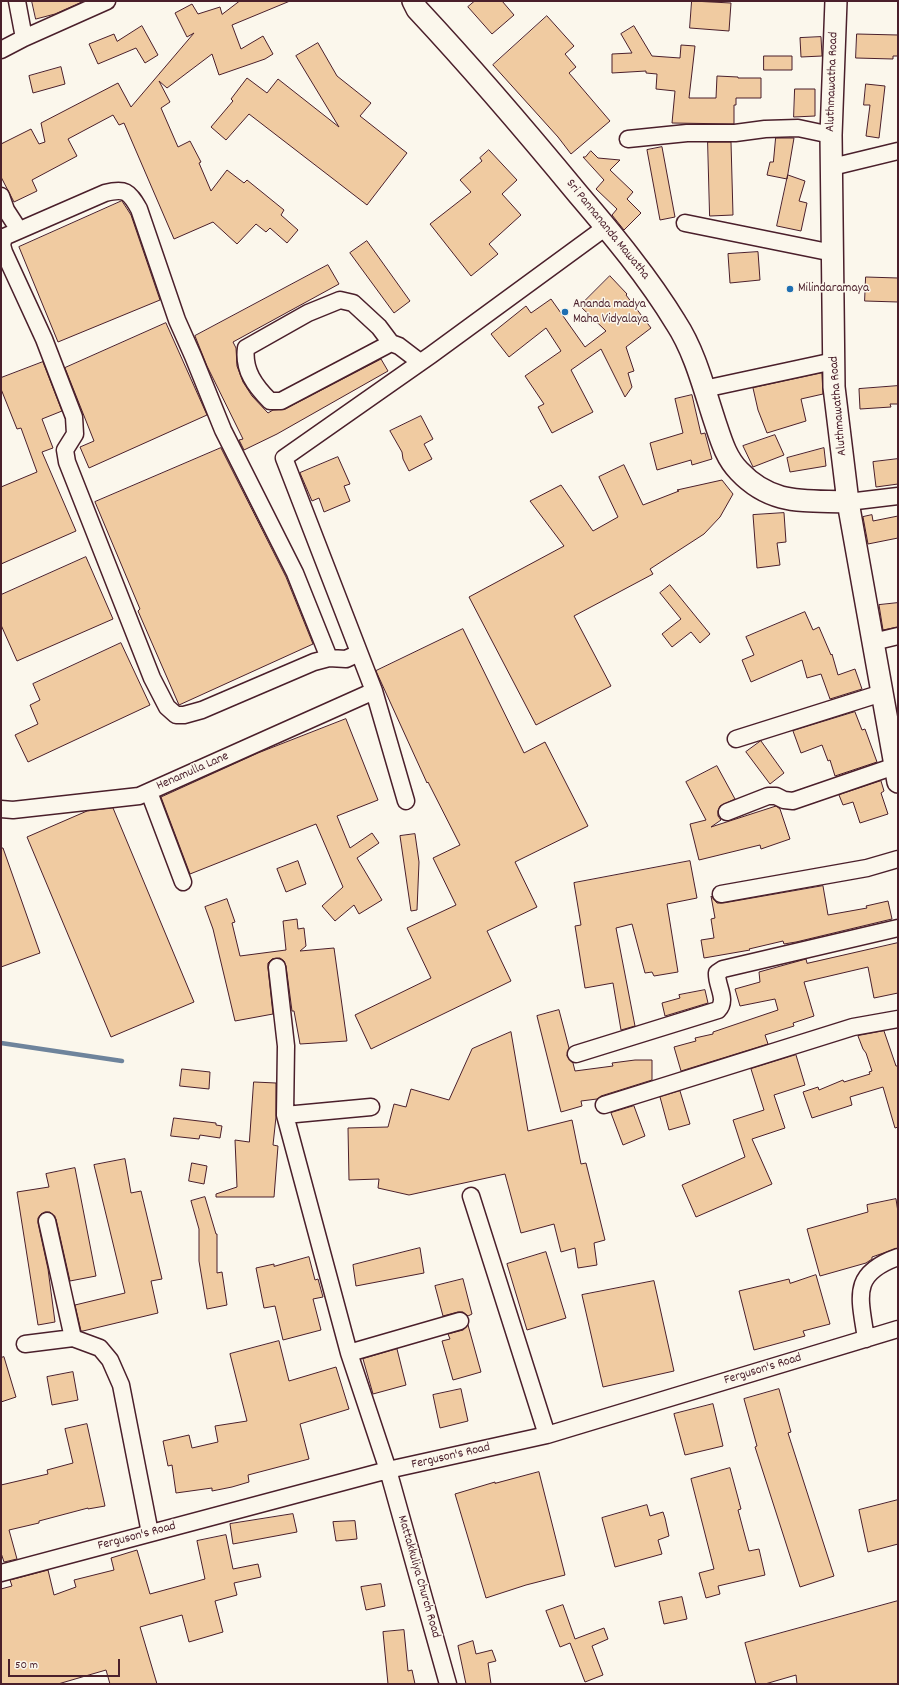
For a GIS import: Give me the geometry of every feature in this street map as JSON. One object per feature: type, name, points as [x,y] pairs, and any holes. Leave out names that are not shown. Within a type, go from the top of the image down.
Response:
[{"type":"main road","name":"Sri Pannananda Mawatha","points":[[413,1],[417,9],[467,63],[606,227],[660,297],[682,332],[726,453],[738,471],[754,485],[771,495],[787,500],[848,502]]},
{"type":"main road","name":"Aluthmawatha Road","points":[[836,1],[831,135],[834,387],[848,502],[896,768]]},
{"type":"street","points":[[17,1],[24,38]]},
{"type":"street","points":[[1,50],[24,38],[107,1]]},
{"type":"street","points":[[628,139],[687,133],[735,132],[792,128],[831,135]]},
{"type":"street","points":[[832,167],[898,152]]},
{"type":"street","points":[[329,658],[294,573],[223,430],[177,320],[139,209],[132,196],[117,190],[105,193],[4,237],[2,244],[4,252],[44,339],[74,417],[75,434],[66,450],[67,462],[152,678],[167,707],[176,715],[184,715],[202,710],[314,662],[329,658],[346,659],[359,653]]},
{"type":"street","points":[[1,196],[6,210],[19,230]]},
{"type":"street","points":[[685,223],[833,253]]},
{"type":"street","points":[[406,801],[374,691],[284,458],[420,362],[606,227]]},
{"type":"street","points":[[391,343],[281,401],[270,401],[256,386],[244,360],[246,348],[308,313],[340,300],[353,303],[379,327],[391,343],[399,346],[420,362]]},
{"type":"street","points":[[704,389],[834,361]]},
{"type":"street","points":[[848,502],[898,496]]},
{"type":"street","points":[[873,642],[898,636]]},
{"type":"street","name":"Henamulla Lane","points":[[1,808],[13,810],[139,796],[374,691]]},
{"type":"street","points":[[736,739],[882,693]]},
{"type":"street","points":[[728,812],[768,796],[776,796],[784,800],[793,800],[835,785],[896,768]]},
{"type":"street","points":[[149,792],[183,882]]},
{"type":"street","points":[[721,894],[867,868],[898,859]]},
{"type":"street","points":[[576,1054],[718,1010],[722,1007],[722,1002],[717,973],[723,969],[898,928]]},
{"type":"street","name":"Mattakkuliya Church Road","points":[[277,967],[286,1046],[285,1115],[349,1353],[388,1470],[448,1684]]},
{"type":"street","points":[[604,1105],[853,1027],[898,1019]]},
{"type":"street","points":[[285,1115],[372,1107]]},
{"type":"street","points":[[471,1196],[547,1435]]},
{"type":"street","points":[[46,1221],[73,1338]]},
{"type":"street","points":[[866,1339],[860,1299],[862,1285],[869,1273],[882,1263],[898,1257]]},
{"type":"street","points":[[349,1353],[460,1321]]},
{"type":"street","name":"Ferguson's Road","points":[[1,1573],[388,1470],[547,1435],[898,1329]]},
{"type":"street","points":[[24,1344],[73,1338],[100,1348],[110,1360],[121,1385],[150,1533]]},
{"type":"building","points":[[32,1],[84,1],[55,14],[36,19]]},
{"type":"building","points":[[240,1],[290,1],[232,25],[241,49],[263,36],[273,54],[265,59],[219,75],[212,54],[167,88],[159,81],[170,102],[161,108],[178,147],[190,141],[201,162],[199,163],[211,191],[227,170],[244,183],[247,180],[284,210],[281,215],[298,230],[287,243],[270,228],[266,232],[256,224],[237,244],[213,222],[174,239],[124,123],[119,125],[113,115],[68,139],[77,156],[32,180],[37,191],[14,202],[1,177],[1,144],[31,129],[39,144],[45,142],[41,123],[118,83],[131,107],[194,33],[187,37],[175,13],[192,4],[198,14],[220,7],[222,14]]},
{"type":"building","points":[[475,1],[502,1],[514,15],[492,34],[468,7]]},
{"type":"building","points":[[692,1],[731,3],[729,31],[690,28]]},
{"type":"building","points":[[547,16],[574,46],[565,54],[576,67],[569,73],[610,121],[571,154],[558,137],[493,65]]},
{"type":"building","points":[[142,26],[158,55],[145,63],[136,48],[98,64],[89,44],[114,34],[117,41]]},
{"type":"building","points":[[634,26],[652,56],[680,58],[681,45],[695,46],[689,98],[716,98],[717,76],[761,78],[761,98],[736,98],[736,105],[734,105],[734,124],[672,123],[675,91],[656,89],[657,74],[646,73],[646,71],[612,73],[612,54],[632,53],[621,34]]},
{"type":"building","points":[[857,34],[898,35],[898,56],[893,56],[893,59],[856,58]]},
{"type":"building","points":[[821,37],[822,56],[801,57],[800,38]]},
{"type":"building","points":[[318,43],[337,76],[371,103],[360,116],[407,153],[367,205],[249,114],[226,140],[211,127],[233,101],[231,99],[247,78],[267,93],[278,79],[339,127],[296,56]]},
{"type":"building","points":[[764,56],[792,56],[792,70],[764,70]]},
{"type":"building","points":[[61,67],[65,84],[33,93],[29,76]]},
{"type":"building","points":[[866,84],[885,86],[879,138],[866,136],[870,105],[864,105]]},
{"type":"building","points":[[795,89],[815,89],[815,116],[794,117]]},
{"type":"building","points":[[776,138],[794,138],[787,179],[767,175],[770,162],[773,162]]},
{"type":"building","points":[[708,142],[731,142],[733,215],[710,216]]},
{"type":"building","points":[[662,147],[675,217],[660,220],[647,150]]},
{"type":"building","points":[[489,150],[517,180],[502,194],[521,215],[489,244],[498,254],[471,276],[430,224],[471,192],[460,180],[482,161],[480,158]]},
{"type":"building","points":[[591,151],[598,158],[620,160],[610,170],[633,192],[627,199],[641,213],[624,230],[612,215],[617,209],[596,189],[604,180],[583,157]]},
{"type":"building","points":[[788,175],[805,181],[799,201],[807,203],[801,231],[777,226]]},
{"type":"building","points":[[122,201],[131,215],[160,300],[58,342],[19,247]]},
{"type":"building","points":[[367,241],[410,301],[394,313],[350,253]]},
{"type":"building","points":[[758,252],[760,280],[730,283],[728,254]]},
{"type":"building","points":[[328,265],[339,284],[233,342],[236,348],[237,366],[243,382],[252,396],[268,413],[273,410],[285,409],[381,359],[388,371],[277,434],[244,450],[239,440],[243,439],[207,366],[195,336]]},
{"type":"building","points":[[610,276],[627,294],[626,295],[651,328],[626,347],[634,371],[628,373],[632,387],[625,397],[601,349],[571,370],[593,412],[552,433],[538,407],[544,404],[525,376],[561,351],[546,328],[509,357],[491,334],[526,306],[531,313],[551,299],[585,347],[606,331],[580,306]]},
{"type":"building","points":[[866,277],[898,278],[898,302],[865,301]]},
{"type":"building","points":[[166,323],[207,415],[89,468],[80,447],[94,441],[65,368]]},
{"type":"building","points":[[43,362],[62,411],[42,419],[53,448],[42,452],[76,531],[1,564],[1,487],[37,472],[21,428],[17,429],[1,389],[1,378]]},
{"type":"building","points":[[822,373],[823,394],[801,399],[806,421],[767,433],[758,410],[753,388]]},
{"type":"building","points":[[898,386],[898,404],[890,404],[891,407],[860,409],[859,389]]},
{"type":"building","points":[[692,395],[701,434],[705,433],[712,459],[692,465],[691,460],[657,470],[650,443],[683,433],[675,399]]},
{"type":"building","points":[[421,416],[433,439],[424,444],[432,459],[409,471],[403,459],[402,452],[390,431]]},
{"type":"building","points":[[775,435],[784,455],[753,467],[743,446]]},
{"type":"building","points":[[221,448],[286,577],[313,644],[179,705],[138,611],[140,609],[95,502]]},
{"type":"building","points":[[824,448],[826,466],[790,472],[787,458]]},
{"type":"building","points":[[338,457],[350,484],[344,486],[350,501],[324,512],[319,498],[312,501],[300,473]]},
{"type":"building","points":[[898,459],[898,484],[876,487],[873,462]]},
{"type":"building","points":[[624,465],[643,505],[679,491],[677,490],[722,480],[733,494],[720,517],[704,534],[650,569],[653,574],[574,616],[611,686],[536,725],[469,597],[564,546],[530,501],[561,485],[593,531],[618,517],[599,477]]},
{"type":"building","points":[[784,513],[786,542],[777,543],[780,565],[757,568],[753,515]]},
{"type":"building","points":[[872,515],[873,521],[898,516],[898,538],[868,544],[863,517]]},
{"type":"building","points":[[86,557],[113,619],[17,661],[1,625],[1,595]]},
{"type":"building","points":[[670,585],[710,634],[700,643],[691,632],[672,647],[662,634],[681,619],[660,593]]},
{"type":"building","points":[[898,603],[898,627],[883,630],[879,605]]},
{"type":"building","points":[[805,612],[813,630],[819,627],[831,655],[832,654],[838,675],[855,669],[862,689],[830,699],[821,674],[807,678],[802,660],[751,682],[742,660],[754,655],[746,637]]},
{"type":"building","points":[[463,629],[524,753],[545,742],[588,826],[515,862],[537,907],[487,931],[511,981],[371,1049],[355,1015],[431,978],[407,928],[456,905],[433,858],[460,845],[428,782],[427,783],[376,671]]},
{"type":"building","points":[[121,643],[150,705],[28,762],[15,735],[38,724],[30,705],[40,700],[33,684]]},
{"type":"building","points":[[855,712],[862,730],[865,729],[877,762],[835,776],[830,760],[828,761],[822,745],[801,753],[793,731]]},
{"type":"building","points":[[346,719],[378,800],[337,816],[350,848],[372,833],[379,843],[357,858],[382,900],[359,914],[354,905],[335,921],[322,906],[343,887],[316,824],[190,874],[161,797],[258,753]]},
{"type":"building","points":[[761,741],[784,773],[770,784],[746,752]]},
{"type":"building","points":[[717,766],[735,799],[720,806],[718,816],[721,820],[711,827],[776,806],[780,809],[790,839],[761,849],[760,845],[699,860],[690,824],[706,820],[686,782]]},
{"type":"building","points":[[881,781],[884,791],[881,793],[888,814],[860,823],[853,802],[843,805],[839,795]]},
{"type":"building","points":[[113,808],[194,1002],[111,1037],[27,837],[87,811]]},
{"type":"building","points":[[415,834],[419,862],[417,910],[411,911],[400,836]]},
{"type":"building","points":[[1,848],[3,848],[40,953],[1,967]]},
{"type":"building","points":[[298,861],[306,884],[286,892],[277,869]]},
{"type":"building","points":[[690,861],[697,898],[667,904],[678,972],[654,976],[652,972],[645,973],[632,924],[616,928],[635,1026],[621,1030],[613,983],[585,988],[575,926],[581,925],[574,883]]},
{"type":"building","points":[[823,886],[828,915],[867,908],[866,906],[888,901],[892,919],[796,942],[784,944],[783,941],[749,949],[750,950],[704,958],[701,940],[714,938],[711,919],[715,918],[711,896],[717,903],[723,903]]},
{"type":"building","points":[[227,899],[235,922],[232,923],[240,956],[286,950],[283,921],[297,919],[298,929],[304,928],[306,946],[300,951],[334,948],[347,1041],[300,1044],[294,1011],[292,1011],[286,966],[284,961],[280,958],[272,959],[268,963],[273,1014],[235,1021],[213,929],[205,907]]},
{"type":"building","points":[[898,943],[898,993],[874,998],[868,967],[804,982],[814,1016],[793,1023],[794,1026],[765,1035],[768,1044],[681,1071],[674,1047],[696,1041],[695,1038],[713,1034],[713,1032],[778,1010],[775,999],[740,1006],[735,989],[760,982],[759,972],[806,959],[807,963]]},
{"type":"building","points":[[705,990],[708,1003],[665,1016],[662,1003],[680,998],[679,995]]},
{"type":"building","points":[[559,1010],[569,1048],[567,1056],[573,1063],[575,1071],[613,1066],[612,1063],[635,1060],[652,1060],[652,1080],[601,1096],[597,1099],[581,1101],[582,1106],[561,1112],[537,1016]]},
{"type":"building","points":[[884,1031],[896,1066],[898,1066],[898,1127],[895,1128],[883,1087],[850,1097],[852,1105],[812,1118],[803,1092],[818,1087],[819,1090],[843,1080],[844,1082],[870,1074],[869,1072],[872,1071],[858,1036]]},
{"type":"building","points":[[511,1032],[528,1131],[572,1120],[581,1164],[586,1163],[605,1240],[594,1243],[597,1265],[578,1268],[575,1248],[561,1252],[554,1224],[521,1233],[505,1174],[409,1195],[378,1188],[379,1179],[349,1180],[348,1128],[388,1127],[394,1104],[406,1107],[411,1089],[449,1100],[472,1049]]},
{"type":"building","points":[[796,1055],[805,1085],[774,1095],[785,1128],[752,1139],[772,1184],[696,1217],[682,1185],[745,1157],[733,1120],[764,1110],[751,1069]]},
{"type":"building","points":[[182,1069],[210,1072],[209,1089],[180,1086]]},
{"type":"building","points":[[254,1082],[276,1083],[276,1117],[273,1145],[278,1146],[274,1197],[216,1197],[216,1194],[237,1187],[235,1140],[249,1142]]},
{"type":"building","points":[[680,1091],[690,1124],[669,1130],[660,1097]]},
{"type":"building","points":[[634,1106],[645,1136],[623,1145],[611,1113]]},
{"type":"building","points":[[174,1118],[216,1123],[216,1125],[222,1126],[220,1138],[200,1135],[199,1139],[171,1136]]},
{"type":"building","points":[[125,1159],[131,1193],[141,1191],[162,1279],[151,1281],[158,1313],[81,1331],[75,1305],[125,1293],[94,1165]]},
{"type":"building","points":[[192,1163],[207,1166],[204,1184],[189,1181]]},
{"type":"building","points":[[75,1168],[96,1276],[70,1281],[56,1219],[50,1212],[41,1214],[38,1218],[38,1223],[48,1269],[55,1322],[38,1325],[17,1192],[49,1187],[46,1174]]},
{"type":"building","points":[[205,1197],[217,1234],[217,1273],[222,1272],[227,1305],[207,1309],[199,1261],[199,1229],[191,1201]]},
{"type":"building","points":[[896,1199],[898,1212],[898,1248],[872,1257],[872,1259],[866,1263],[820,1276],[807,1229],[868,1212],[867,1205]]},
{"type":"building","points":[[420,1248],[424,1273],[356,1286],[353,1265]]},
{"type":"building","points":[[546,1252],[566,1318],[527,1330],[507,1264]]},
{"type":"building","points":[[309,1257],[315,1280],[318,1279],[323,1297],[313,1299],[321,1330],[283,1340],[275,1306],[264,1308],[256,1268],[274,1264],[274,1266]]},
{"type":"building","points":[[816,1275],[830,1324],[803,1331],[805,1336],[754,1350],[739,1291],[789,1279],[790,1283]]},
{"type":"building","points":[[463,1279],[472,1314],[468,1316],[463,1312],[458,1312],[443,1316],[435,1286]]},
{"type":"building","points":[[654,1281],[674,1371],[603,1387],[582,1295]]},
{"type":"building","points":[[468,1325],[481,1372],[453,1380],[442,1341],[450,1339],[448,1334],[463,1330]]},
{"type":"building","points":[[279,1341],[289,1381],[336,1367],[349,1409],[300,1424],[309,1459],[248,1475],[249,1482],[232,1487],[212,1491],[212,1488],[176,1493],[172,1465],[168,1466],[163,1441],[189,1435],[192,1448],[218,1442],[215,1426],[247,1421],[230,1354]]},
{"type":"building","points":[[397,1349],[406,1385],[373,1394],[363,1359]]},
{"type":"building","points":[[4,1357],[16,1397],[1,1402],[1,1358]]},
{"type":"building","points":[[73,1372],[78,1400],[52,1405],[47,1377]]},
{"type":"building","points":[[461,1389],[468,1421],[440,1428],[433,1395]]},
{"type":"building","points":[[779,1389],[791,1432],[788,1433],[834,1576],[800,1587],[755,1447],[757,1446],[744,1399]]},
{"type":"building","points":[[713,1404],[723,1446],[685,1455],[674,1414]]},
{"type":"building","points":[[87,1424],[105,1506],[88,1508],[39,1521],[39,1523],[9,1530],[17,1559],[4,1562],[1,1553],[1,1485],[48,1474],[47,1470],[73,1463],[65,1429]]},
{"type":"building","points":[[730,1468],[741,1509],[738,1510],[749,1551],[759,1549],[765,1575],[718,1586],[720,1594],[706,1598],[699,1573],[714,1569],[691,1479]]},
{"type":"building","points":[[539,1472],[565,1575],[526,1585],[486,1598],[455,1494],[495,1482]]},
{"type":"building","points":[[898,1500],[898,1544],[868,1552],[859,1510]]},
{"type":"building","points":[[647,1505],[650,1516],[663,1512],[665,1518],[669,1536],[658,1540],[662,1554],[615,1567],[602,1518]]},
{"type":"building","points":[[293,1514],[297,1532],[233,1544],[230,1524]]},
{"type":"building","points":[[355,1521],[357,1539],[336,1541],[333,1522]]},
{"type":"building","points":[[226,1535],[233,1569],[258,1564],[261,1577],[234,1583],[237,1595],[215,1601],[223,1632],[189,1642],[182,1615],[140,1627],[157,1684],[110,1684],[106,1670],[58,1684],[1,1684],[1,1589],[12,1586],[10,1580],[48,1570],[54,1595],[76,1587],[74,1580],[114,1570],[111,1558],[137,1550],[150,1594],[205,1579],[197,1541]]},
{"type":"building","points":[[381,1584],[385,1606],[366,1610],[361,1587]]},
{"type":"building","points":[[682,1597],[687,1619],[664,1624],[659,1602]]},
{"type":"building","points":[[898,1601],[898,1684],[797,1684],[796,1675],[765,1684],[756,1684],[745,1643]]},
{"type":"building","points":[[563,1605],[575,1639],[604,1628],[608,1639],[592,1646],[603,1675],[585,1682],[570,1643],[560,1647],[546,1611]]},
{"type":"building","points":[[404,1630],[408,1671],[412,1670],[415,1684],[388,1684],[383,1632]]},
{"type":"building","points":[[473,1641],[476,1654],[492,1650],[496,1661],[488,1663],[491,1684],[466,1684],[458,1646]]},
{"type":"waterway","points":[[1,1043],[122,1061]]},
{"type":"place","name":"Milindaramaya","points":[[790,289]]},
{"type":"place","name":"Ananda madya Maha Vidyalaya","points":[[565,312]]}]
